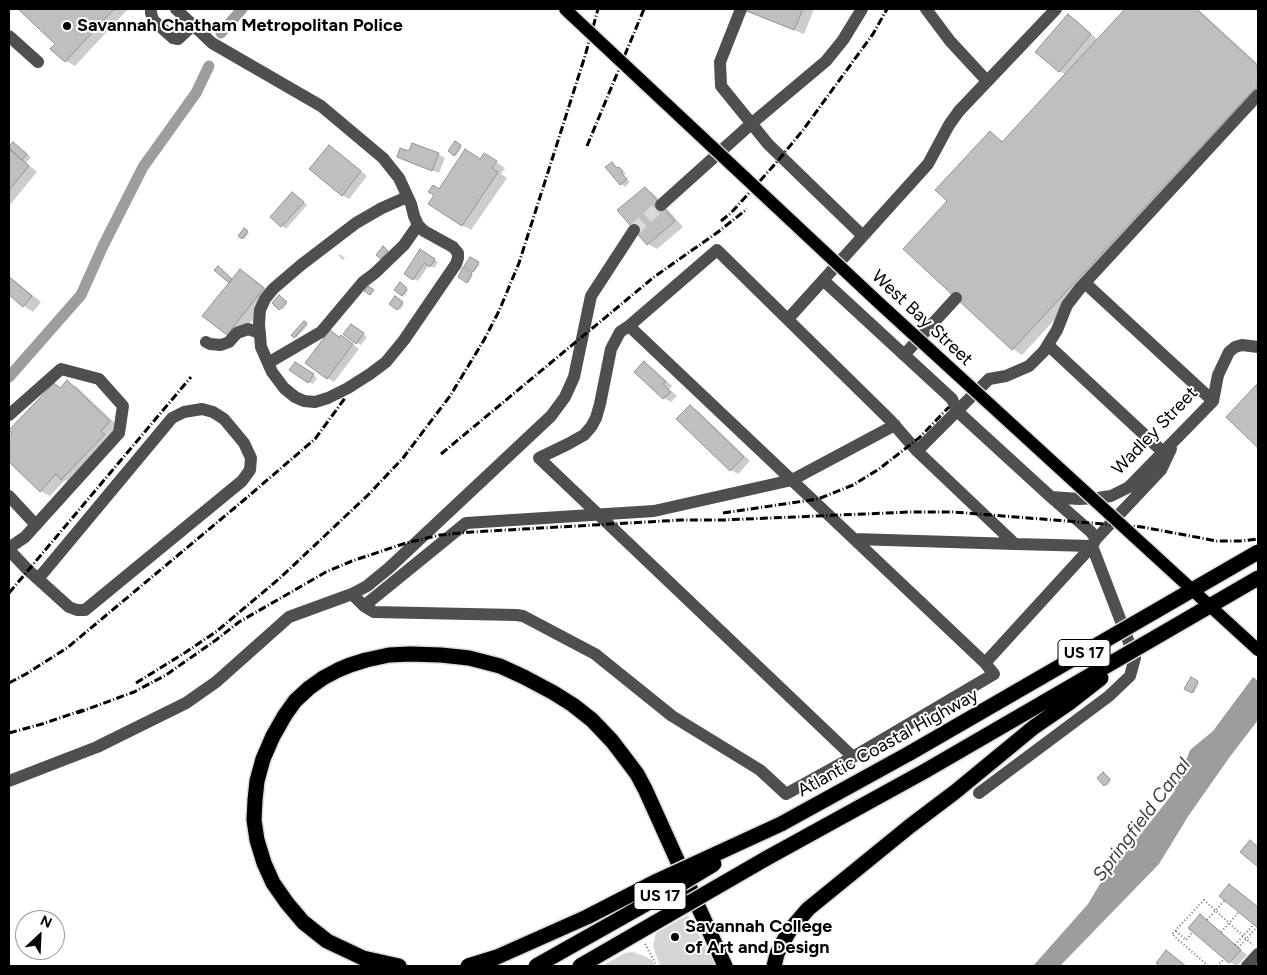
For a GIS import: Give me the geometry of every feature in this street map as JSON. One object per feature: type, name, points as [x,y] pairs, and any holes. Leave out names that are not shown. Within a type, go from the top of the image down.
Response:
[{"type":"highway","name":"Atlantic Coastal Highway","points":[[536,966],[669,891],[782,824],[910,754],[1258,552]]},
{"type":"highway","name":"US 17","points":[[580,966],[759,863],[925,771],[1258,578]]},
{"type":"highway","points":[[774,966],[777,954],[790,930],[808,909],[1034,727],[1069,703],[1148,642]]},
{"type":"highway","points":[[399,966],[363,958],[327,941],[303,922],[286,903],[273,882],[264,863],[257,840],[254,820],[257,781],[263,759],[284,715],[295,701],[322,678],[338,670],[366,660],[389,655],[410,654],[441,654],[469,658],[500,666],[554,693],[592,720],[612,741],[637,774],[725,966]]},
{"type":"highway","points":[[468,966],[497,957],[578,921],[656,881],[782,824]]},
{"type":"main road","name":"West Bay Street","points":[[565,9],[870,295],[1258,650]]},
{"type":"street","points":[[151,9],[150,13],[153,20],[173,38],[178,38],[193,25]]},
{"type":"street","points":[[176,9],[212,43],[321,106],[383,158],[399,178],[411,204],[418,225],[424,231],[453,246],[458,252],[456,264],[404,340],[386,362],[348,388],[328,398],[315,402],[304,401],[295,397],[284,388],[272,372],[261,347],[260,310],[265,299],[273,289],[301,265],[356,222],[407,197]]},
{"type":"street","points":[[741,9],[720,62],[721,86],[768,144],[863,236]]},
{"type":"street","points":[[661,205],[751,124],[826,61],[843,40],[862,9]]},
{"type":"street","points":[[926,9],[950,41],[987,81]]},
{"type":"street","points":[[788,319],[928,164],[949,125],[959,111],[1056,9]]},
{"type":"street","points":[[9,36],[38,62]]},
{"type":"street","points":[[918,451],[989,379],[1006,376],[1029,366],[1044,351],[1057,330],[1067,305],[1085,283],[1258,95]]},
{"type":"street","points":[[268,363],[321,332],[364,282],[404,245],[418,225]]},
{"type":"street","points":[[9,781],[97,747],[186,703],[216,682],[289,617],[352,594],[367,586],[389,568],[551,416],[565,397],[574,377],[591,296],[634,230]]},
{"type":"street","points":[[852,757],[539,458],[584,435],[591,427],[600,404],[611,349],[620,332],[717,250],[1014,544]]},
{"type":"street","points":[[823,280],[952,399],[957,411],[1091,532],[1135,658],[1130,676],[1109,696],[979,793]]},
{"type":"street","points":[[1085,283],[1213,401]]},
{"type":"street","points":[[904,355],[956,298]]},
{"type":"street","points":[[352,594],[364,606],[374,612],[523,616],[595,654],[672,716],[760,770],[786,794],[994,674],[985,663],[629,326]]},
{"type":"street","points":[[206,342],[221,345],[230,342],[237,332],[248,329],[260,333]]},
{"type":"street","points":[[1048,345],[1163,452]]},
{"type":"street","name":"Wadley Street","points":[[1052,496],[1080,499],[1111,496],[1129,487],[1213,401],[1218,375],[1229,352],[1235,347],[1258,347]]},
{"type":"street","points":[[9,415],[61,369],[99,379],[123,406],[119,433],[25,537],[9,549],[38,579],[69,607],[77,610],[85,610],[242,481],[250,470],[252,458],[244,443],[224,419],[213,412],[202,409],[184,412],[172,418],[38,579]]},
{"type":"street","points":[[364,606],[466,523],[654,512],[792,480],[895,425]]},
{"type":"street","points":[[985,663],[1161,470],[1176,438]]},
{"type":"street","points":[[9,496],[36,525]]},
{"type":"street","points":[[854,539],[1014,544],[1094,542]]},
{"type":"street","points":[[1247,966],[1258,954]]},
{"type":"path","points":[[1208,966],[1172,934],[1204,900],[1258,950]]},
{"type":"path","points":[[1207,920],[1225,900]]},
{"type":"path","points":[[1221,932],[1239,912]]},
{"type":"path","points":[[1235,944],[1254,924]]},
{"type":"path","points":[[1238,948],[1257,926]]},
{"type":"path","points":[[1176,931],[1186,940],[1193,932]]},
{"type":"path","points":[[645,944],[657,966]]},
{"type":"path","points":[[1217,966],[1224,959]]},
{"type":"shaded area","points":[[1253,677],[1258,681],[1258,720],[1189,815],[1159,864],[1060,966],[1033,966],[1088,904],[1103,879],[1174,792],[1190,750],[1213,731]]},
{"type":"shaded area","name":"Savannah College of Art and Design","points":[[688,915],[716,966],[660,966],[653,946],[656,933]]},
{"type":"shaded area","points":[[633,952],[652,960],[655,966],[602,966],[625,953]]},
{"type":"building","name":"Savannah Chatham Metropolitan Police","points":[[18,9],[114,9],[65,62],[50,49],[55,44]]},
{"type":"building","points":[[742,9],[803,9],[794,30]]},
{"type":"building","points":[[1125,9],[1196,9],[1258,66],[1258,85],[1012,350],[903,249],[947,201],[935,190],[990,131],[1002,142]]},
{"type":"building","points":[[1068,14],[1091,34],[1059,72],[1035,52]]},
{"type":"building","points":[[455,141],[461,145],[454,156],[448,151]]},
{"type":"building","points":[[13,142],[27,154],[22,160],[9,148]]},
{"type":"building","points":[[412,143],[439,153],[432,171],[397,157],[400,148],[409,151]]},
{"type":"building","points":[[329,145],[361,171],[342,196],[309,169]]},
{"type":"building","points":[[9,149],[29,166],[9,190]]},
{"type":"building","points":[[465,149],[480,159],[484,153],[497,161],[492,168],[498,172],[462,226],[428,204],[434,195],[428,192],[433,185],[439,189]]},
{"type":"building","points":[[612,162],[623,171],[621,173],[627,179],[620,185],[605,167]]},
{"type":"building","points":[[645,187],[675,221],[647,245],[617,210]]},
{"type":"building","points":[[292,192],[304,202],[281,227],[270,217]]},
{"type":"building","points":[[244,228],[248,231],[242,239],[238,236]]},
{"type":"building","points":[[383,246],[388,251],[381,259],[376,255]]},
{"type":"building","points":[[420,249],[435,259],[430,267],[424,263],[413,280],[404,274]]},
{"type":"building","points":[[470,257],[479,262],[473,272],[464,266]]},
{"type":"building","points":[[218,266],[232,279],[229,283],[214,270]]},
{"type":"building","points":[[463,267],[472,273],[467,283],[458,277]]},
{"type":"building","points":[[240,269],[264,288],[227,335],[202,316]]},
{"type":"building","points":[[9,277],[32,296],[23,307],[9,295]]},
{"type":"building","points":[[400,282],[407,288],[402,296],[394,290]]},
{"type":"building","points":[[368,286],[374,290],[370,295],[364,291]]},
{"type":"building","points":[[279,295],[287,302],[279,310],[272,303]]},
{"type":"building","points":[[395,296],[403,302],[397,310],[389,304]]},
{"type":"building","points":[[304,321],[307,323],[294,338],[291,335]]},
{"type":"building","points":[[351,324],[364,333],[356,344],[343,334]]},
{"type":"building","points":[[330,330],[353,344],[327,379],[305,363]]},
{"type":"building","points":[[644,361],[666,382],[663,384],[671,392],[663,399],[634,372]]},
{"type":"building","points":[[295,362],[314,374],[308,383],[289,370]]},
{"type":"building","points":[[67,380],[110,421],[101,431],[105,434],[61,480],[56,474],[40,492],[9,462],[9,436],[12,433],[9,430],[54,383],[60,388]]},
{"type":"building","points":[[1258,383],[1258,448],[1226,417]]},
{"type":"building","points":[[690,405],[744,457],[730,471],[676,419]]},
{"type":"building","points":[[1191,677],[1198,681],[1192,693],[1184,689]]},
{"type":"building","points":[[1103,772],[1110,779],[1104,786],[1097,778]]},
{"type":"building","points":[[1250,840],[1258,847],[1258,867],[1240,852]]},
{"type":"building","points":[[1229,884],[1258,907],[1258,928],[1219,896]]},
{"type":"building","points":[[1200,914],[1241,950],[1229,963],[1188,928]]},
{"type":"building","points":[[1166,950],[1186,966],[1160,966],[1156,963]]},
{"type":"waterway","points":[[221,33],[242,9]]},
{"type":"waterway","points":[[9,377],[81,295],[103,246],[143,167],[196,93],[209,66]]},
{"type":"tunnel","points":[[634,230],[661,205]]},
{"type":"railway","points":[[136,683],[217,631],[280,578],[369,494],[403,458],[450,396],[484,340],[499,311],[519,263],[585,56],[598,9]]},
{"type":"railway","points":[[587,146],[644,9]]},
{"type":"railway","points":[[721,221],[731,213],[803,130],[873,34],[887,9]]},
{"type":"railway","points":[[441,454],[654,277],[747,209]]},
{"type":"railway","points":[[9,593],[191,377]]},
{"type":"railway","points":[[9,683],[67,648],[244,500],[315,439],[345,398]]},
{"type":"railway","points":[[723,513],[818,499],[853,485],[879,469],[919,438],[949,407]]},
{"type":"railway","points":[[77,713],[134,692],[166,675],[239,622],[326,572],[406,543],[440,535],[681,520],[953,512],[1142,527],[1217,541],[1258,539]]},
{"type":"railway","points":[[9,733],[83,710]]},
{"type":"place","name":"Savannah Chatham Metropolitan Police","points":[[67,26]]},
{"type":"place","name":"Savannah College of Art and Design","points":[[675,937]]},
{"type":"water label","name":"Springfield Canal","points":[[1142,820]]}]
